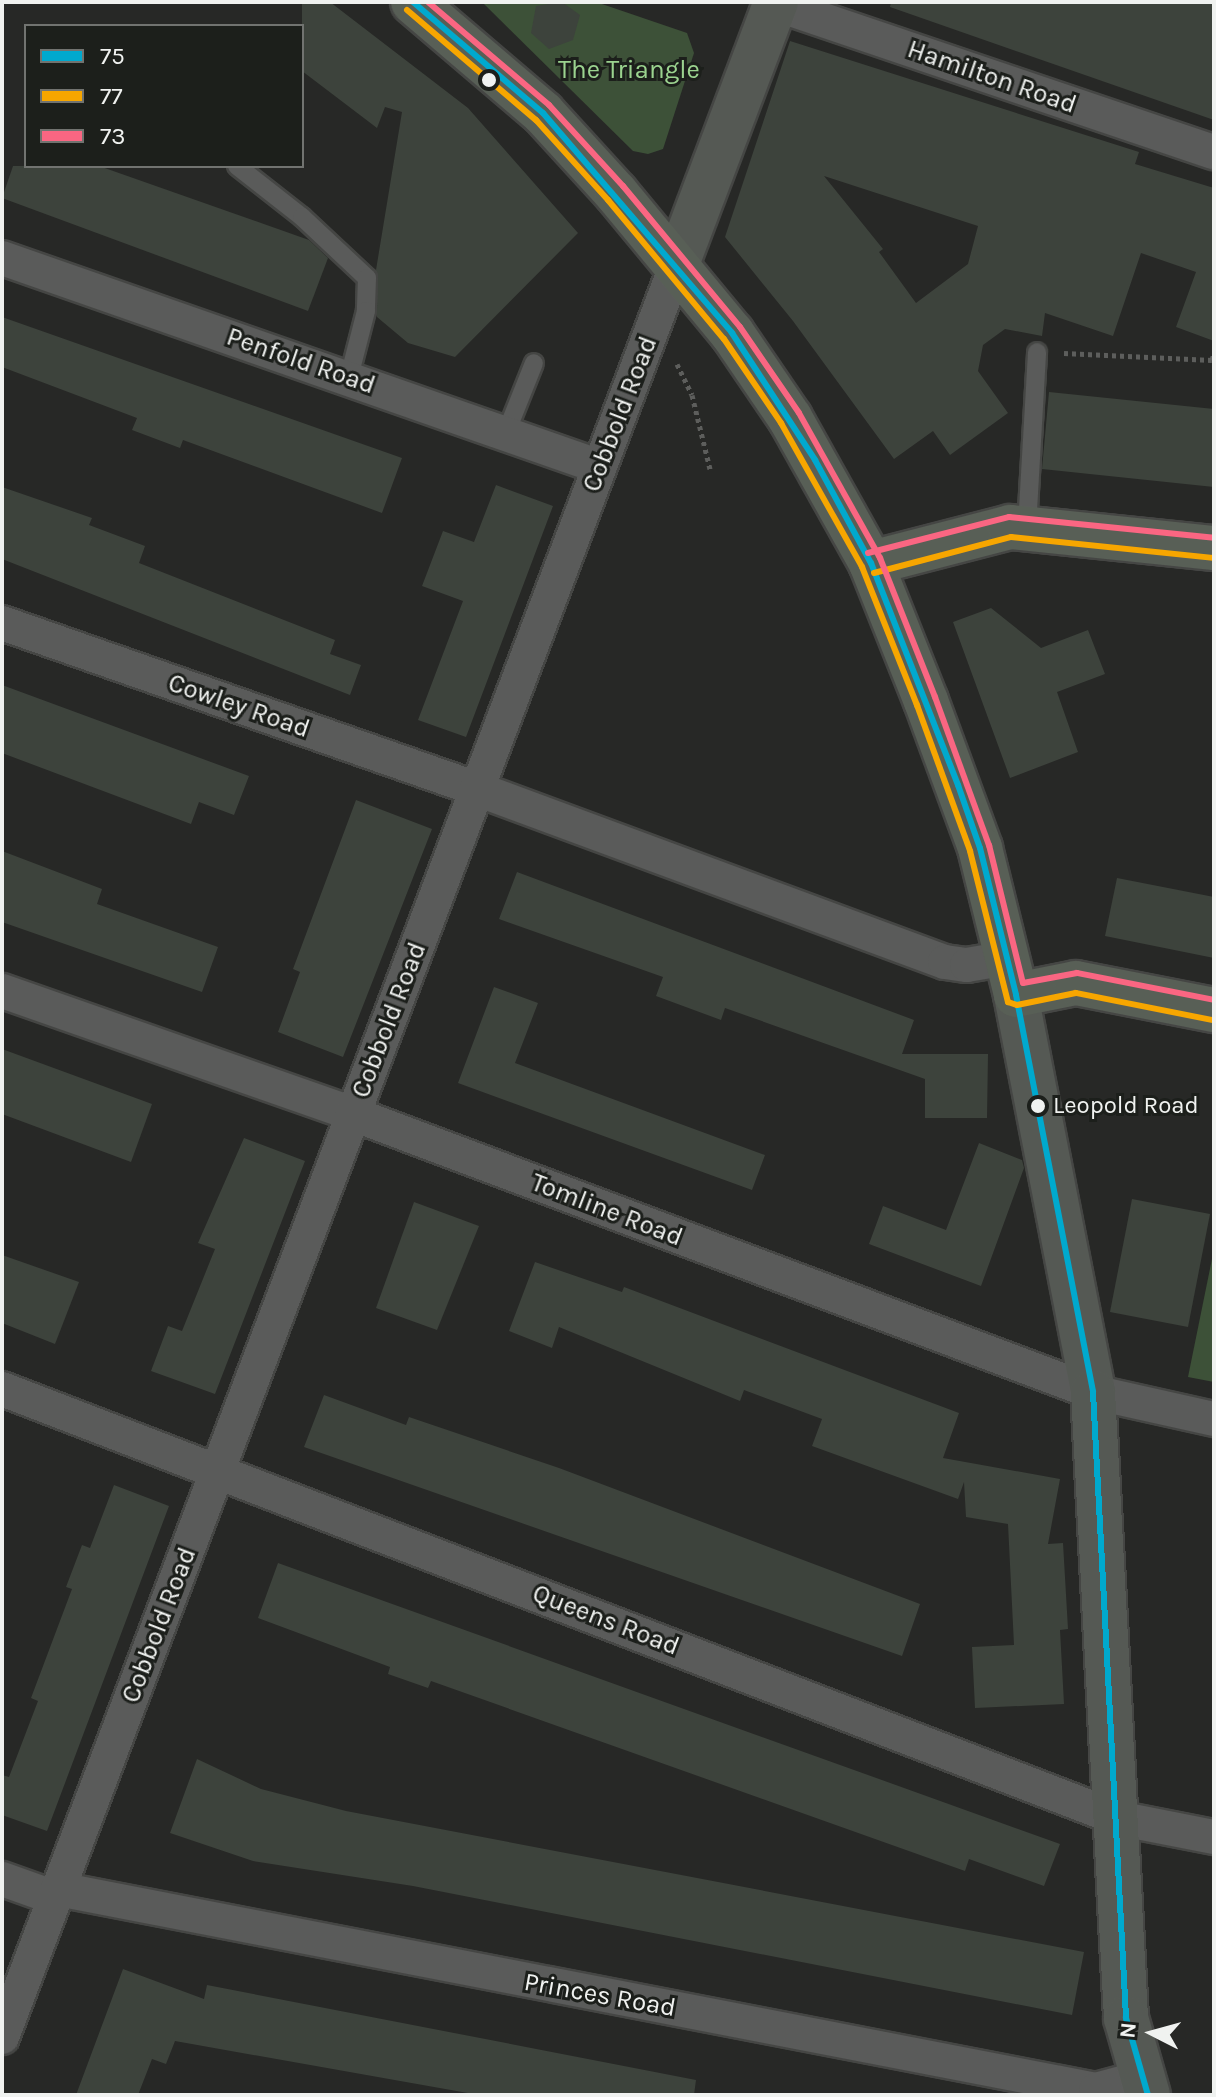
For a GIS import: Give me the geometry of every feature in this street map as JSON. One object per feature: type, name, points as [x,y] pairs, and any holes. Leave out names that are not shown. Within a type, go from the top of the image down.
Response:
[{"type":"main road","points":[[413,2],[543,113],[677,264],[790,418],[871,563],[980,848],[1012,976],[1076,983],[1214,1010]]},
{"type":"main road","points":[[871,563],[951,539],[1027,527],[1214,548]]},
{"type":"street","name":"Cobbold Road","points":[[2,2037],[774,3]]},
{"type":"street","name":"Hamilton Road","points":[[774,3],[1214,152]]},
{"type":"street","name":"Penfold Road","points":[[2,258],[600,467]]},
{"type":"street","name":"Cowley Road","points":[[2,623],[477,789]]},
{"type":"street","points":[[477,789],[945,962],[1012,976],[1093,1392],[1126,2018],[1144,2086]]},
{"type":"street","name":"Tomline Road","points":[[2,991],[353,1114],[1093,1392],[1214,1419]]},
{"type":"street","name":"Queens Road","points":[[2,1389],[218,1469],[1117,1818],[1214,1837]]},
{"type":"street","name":"Princes Road","points":[[2,1879],[57,1894],[1065,2085],[1106,2090],[1144,2086]]},
{"type":"lane","points":[[240,168],[302,217],[367,278],[366,311],[349,377]]},
{"type":"lane","points":[[1027,527],[1037,352]]},
{"type":"lane","points":[[506,433],[534,363]]},
{"type":"path","points":[[649,336],[679,366],[710,469]]},
{"type":"path","points":[[1037,352],[1212,360],[1214,353]]},
{"type":"green space","name":"The Triangle","points":[[482,2],[596,2],[687,33],[694,53],[663,149],[648,154],[633,151]]},
{"type":"green space","points":[[1214,1249],[1214,1382],[1188,1377]]},
{"type":"building","points":[[302,2],[330,2],[468,108],[578,233],[455,357],[408,343],[377,317],[376,270],[402,112],[385,107],[377,128],[304,73]]},
{"type":"building","points":[[562,2],[580,15],[573,40],[549,49],[531,33],[536,6]]},
{"type":"building","points":[[891,2],[1214,2],[1214,120],[890,7]]},
{"type":"building","points":[[790,41],[1139,152],[1135,164],[1214,188],[1214,341],[1176,327],[1196,272],[1141,253],[1113,336],[1045,313],[1042,336],[1005,329],[983,345],[978,371],[1008,413],[950,455],[933,431],[894,459],[793,321],[725,237]],"holes":[[[824,176],[978,226],[968,264],[916,303],[879,252],[883,249]]]},
{"type":"building","points":[[13,166],[105,168],[309,240],[328,258],[308,311],[2,198]]},
{"type":"building","points":[[2,317],[402,458],[382,513],[183,440],[180,448],[132,430],[137,418],[2,367]]},
{"type":"building","points":[[1049,392],[1214,409],[1214,487],[1042,469]]},
{"type":"building","points":[[496,485],[553,506],[466,737],[418,720],[463,601],[422,586],[443,531],[474,542]]},
{"type":"building","points":[[2,487],[92,518],[89,525],[145,546],[139,563],[335,640],[330,654],[361,665],[350,695],[2,559]]},
{"type":"building","points":[[991,608],[1041,648],[1088,630],[1105,674],[1057,692],[1078,752],[1010,778],[953,622]]},
{"type":"building","points":[[2,685],[249,776],[234,815],[199,802],[191,824],[2,753]]},
{"type":"building","points":[[356,800],[432,829],[343,1057],[278,1032],[300,972],[293,969]]},
{"type":"building","points":[[2,851],[102,889],[97,904],[218,947],[202,992],[2,922]]},
{"type":"building","points":[[517,872],[914,1020],[902,1054],[988,1054],[987,1118],[925,1118],[925,1079],[725,1008],[721,1020],[656,996],[663,977],[499,919]]},
{"type":"building","points":[[1117,878],[1214,897],[1214,958],[1105,936]]},
{"type":"building","points":[[494,987],[538,1003],[515,1063],[765,1155],[752,1190],[458,1083]]},
{"type":"building","points":[[2,1049],[152,1104],[131,1162],[2,1114]]},
{"type":"building","points":[[244,1138],[305,1161],[215,1394],[151,1371],[168,1326],[182,1331],[215,1249],[198,1243]]},
{"type":"building","points":[[979,1143],[1022,1160],[1024,1168],[981,1286],[869,1244],[883,1206],[946,1230]]},
{"type":"building","points":[[1132,1199],[1210,1214],[1188,1327],[1110,1312]]},
{"type":"building","points":[[414,1202],[479,1226],[437,1330],[376,1308]]},
{"type":"building","points":[[2,1255],[79,1282],[55,1344],[2,1323]]},
{"type":"building","points":[[535,1262],[622,1292],[624,1287],[959,1413],[943,1458],[1060,1479],[1048,1544],[1063,1543],[1068,1629],[1060,1630],[1064,1704],[975,1708],[972,1647],[1014,1645],[1008,1524],[966,1517],[964,1482],[958,1499],[812,1446],[822,1419],[744,1390],[740,1401],[559,1327],[552,1348],[509,1331]]},
{"type":"building","points":[[324,1395],[406,1425],[409,1417],[559,1468],[920,1604],[902,1656],[304,1447]]},
{"type":"building","points":[[114,1485],[169,1506],[47,1831],[2,1815],[2,1775],[9,1777],[38,1701],[31,1698],[72,1589],[66,1587],[82,1545],[90,1548]]},
{"type":"building","points":[[278,1563],[1060,1844],[1044,1886],[969,1859],[965,1871],[431,1681],[428,1688],[388,1674],[390,1667],[258,1618]]},
{"type":"building","points":[[197,1759],[261,1789],[346,1811],[1084,1952],[1072,2015],[413,1886],[253,1861],[170,1833]]},
{"type":"building","points":[[123,1969],[204,1999],[207,1985],[696,2080],[694,2095],[479,2095],[175,2041],[166,2064],[152,2059],[138,2095],[76,2095]]},
{"type":"transit line","name":"75","points":[[413,2],[543,113],[732,333],[815,460],[871,563],[958,785],[980,848],[1016,995],[1093,1392],[1126,2018],[1148,2095]]},
{"type":"transit line","name":"73","points":[[428,2],[549,105],[623,186],[740,327],[799,413],[880,558],[935,697],[989,845],[1023,983],[1077,973],[1214,1000]]},
{"type":"transit line","name":"77","points":[[407,10],[536,120],[608,200],[724,339],[781,423],[862,567],[917,705],[970,851],[1008,1002],[1017,1005],[1076,993],[1212,1020]]},
{"type":"transit line","name":"73","points":[[868,553],[1009,517],[1214,538]]},
{"type":"transit line","name":"77","points":[[874,573],[1011,537],[1213,558]]},
{"type":"place","name":"Leopold Road","points":[[1038,1106]]}]
